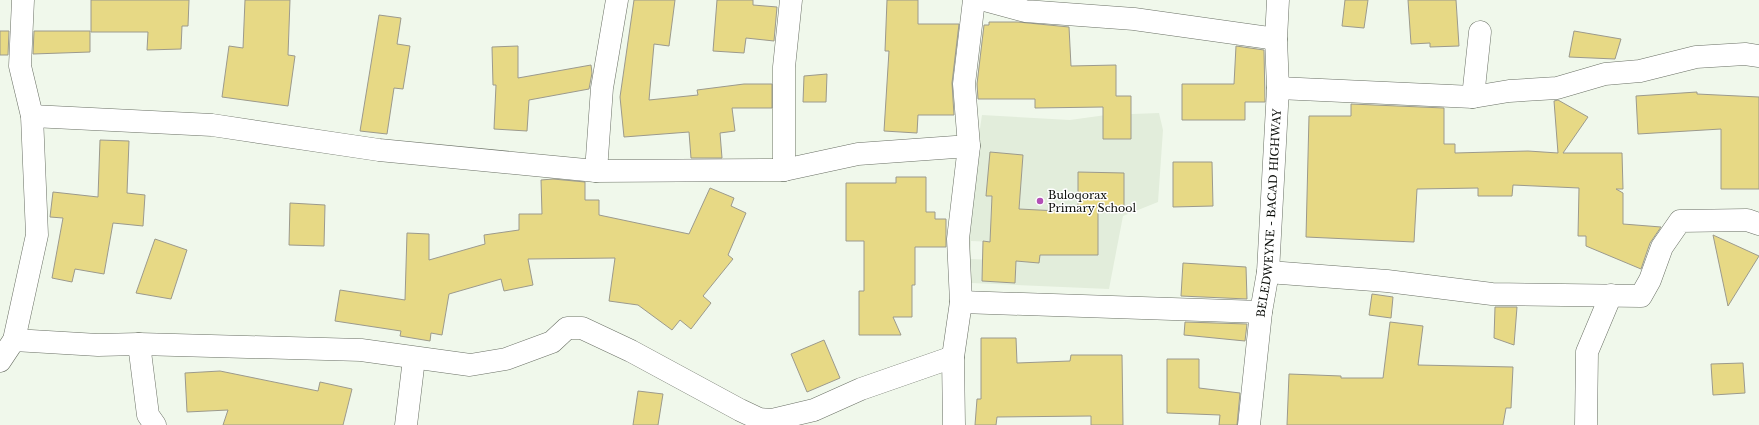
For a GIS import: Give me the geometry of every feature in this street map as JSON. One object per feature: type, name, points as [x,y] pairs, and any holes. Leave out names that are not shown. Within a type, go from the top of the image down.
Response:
[{"type":"street","points":[[0,361],[14,340],[37,235],[32,116],[20,66],[23,0]]},
{"type":"street","points":[[596,170],[602,88],[618,0]]},
{"type":"street","points":[[784,170],[784,67],[791,0]]},
{"type":"street","points":[[954,425],[954,357],[961,302],[958,239],[969,146],[964,84],[974,0]]},
{"type":"street","points":[[984,0],[1025,11],[1134,18],[1276,39]]},
{"type":"street","name":"BELEDWEYNE - BACAD HIGHWAY","points":[[1249,425],[1261,312],[1268,272],[1278,88],[1276,39],[1278,0]]},
{"type":"street","points":[[1473,96],[1480,32]]},
{"type":"street","points":[[1278,88],[1473,96],[1509,91],[1557,88],[1605,74],[1640,71],[1696,57],[1744,54],[1759,56]]},
{"type":"street","points":[[32,116],[212,124],[379,150],[596,170],[784,170],[858,154],[969,146]]},
{"type":"street","points":[[1268,272],[1387,281],[1492,294],[1641,296],[1650,280],[1662,247],[1680,221],[1747,220],[1759,224]]},
{"type":"street","points":[[1586,425],[1588,352],[1611,296]]},
{"type":"street","points":[[961,302],[1261,312]]},
{"type":"street","points":[[14,340],[98,345],[139,344],[361,350],[414,359],[470,365],[506,359],[552,342],[568,328],[582,328],[631,351],[740,410],[759,419],[772,420],[814,410],[861,389],[954,357]]},
{"type":"street","points":[[139,344],[148,415],[155,425]]},
{"type":"street","points":[[406,425],[414,359]]},
{"type":"shaded area","name":"Buloqorax Primary School","points":[[1159,113],[1163,130],[1158,202],[1123,216],[1109,289],[971,283],[968,278],[968,208],[982,115],[1070,120],[1106,115]],"holes":[[[1103,128],[1131,128],[1131,139],[1103,139]],[[990,153],[1023,155],[1020,198],[986,196]],[[991,201],[1012,201],[1010,241],[990,240]],[[1056,216],[1098,217],[1098,255],[1055,255]],[[971,241],[1040,244],[1039,262],[971,259]],[[983,262],[1016,264],[1015,283],[982,281]]]},
{"type":"building","points":[[91,0],[189,0],[188,26],[182,26],[181,49],[147,50],[148,32],[91,32]]},
{"type":"building","points":[[245,0],[290,0],[288,55],[295,56],[288,106],[222,97],[229,46],[243,48]]},
{"type":"building","points":[[634,0],[675,0],[669,46],[654,44],[649,100],[698,95],[697,90],[744,84],[772,84],[772,108],[732,108],[735,131],[720,133],[722,158],[691,158],[689,132],[624,137],[620,97]]},
{"type":"building","points":[[717,0],[753,0],[753,5],[777,7],[774,41],[746,38],[744,53],[713,51]]},
{"type":"building","points":[[887,0],[918,0],[918,24],[959,24],[952,83],[954,115],[918,115],[917,133],[884,131],[889,51],[885,51]]},
{"type":"building","points":[[1345,0],[1368,0],[1364,28],[1342,26]]},
{"type":"building","points":[[1408,0],[1456,0],[1459,46],[1430,47],[1430,43],[1411,44]]},
{"type":"building","points":[[379,15],[401,18],[397,44],[410,46],[403,89],[394,88],[387,134],[360,131]]},
{"type":"building","points":[[989,22],[1018,22],[1069,27],[1071,66],[1116,65],[1116,96],[1131,96],[1131,139],[1103,139],[1103,107],[1035,108],[1035,99],[978,99],[977,84],[984,25],[989,25]]},
{"type":"building","points":[[0,31],[9,31],[8,55],[0,55]]},
{"type":"building","points":[[34,31],[90,31],[90,52],[33,54]]},
{"type":"building","points":[[1574,31],[1621,39],[1615,59],[1569,57]]},
{"type":"building","points":[[518,46],[518,78],[591,65],[592,73],[589,89],[529,100],[527,131],[494,129],[496,85],[493,85],[492,47]]},
{"type":"building","points":[[1236,46],[1264,50],[1265,102],[1245,102],[1245,120],[1182,120],[1182,84],[1234,84]]},
{"type":"building","points":[[827,74],[826,102],[803,102],[804,76]]},
{"type":"building","points":[[1697,92],[1697,94],[1759,97],[1759,189],[1721,189],[1721,129],[1638,134],[1636,96]]},
{"type":"building","points":[[1558,100],[1588,117],[1563,153],[1622,153],[1623,189],[1616,189],[1623,193],[1623,224],[1661,227],[1650,243],[1641,269],[1586,246],[1586,236],[1578,236],[1579,188],[1513,185],[1512,196],[1478,196],[1478,188],[1417,189],[1414,242],[1306,237],[1309,116],[1351,116],[1351,104],[1444,108],[1444,144],[1455,144],[1455,153],[1528,151],[1558,153],[1554,101]]},
{"type":"building","points":[[100,140],[129,141],[127,193],[145,195],[143,226],[113,223],[104,274],[75,269],[72,282],[52,278],[63,218],[50,217],[53,192],[98,197]]},
{"type":"building","points":[[990,152],[1023,155],[1019,209],[1078,212],[1078,172],[1124,173],[1124,207],[1098,207],[1098,255],[1040,255],[1039,263],[1016,261],[1015,283],[982,281],[983,241],[990,242],[992,196],[986,196]]},
{"type":"building","points":[[1173,162],[1212,162],[1213,206],[1173,207]]},
{"type":"building","points":[[896,177],[926,177],[926,212],[935,212],[935,219],[946,219],[946,247],[915,247],[915,285],[912,285],[912,317],[893,317],[901,335],[859,335],[859,291],[864,291],[864,241],[846,241],[846,183],[896,183]]},
{"type":"building","points":[[553,179],[585,182],[585,200],[599,200],[599,215],[689,234],[710,188],[734,198],[731,206],[746,213],[728,255],[733,259],[703,296],[711,303],[691,329],[680,320],[672,330],[638,305],[609,301],[615,258],[528,259],[533,285],[504,291],[501,279],[449,294],[442,335],[431,333],[430,341],[400,336],[401,331],[335,321],[340,290],[405,300],[407,233],[429,234],[429,260],[485,244],[484,235],[519,230],[519,214],[542,214],[541,180]]},
{"type":"building","points":[[290,203],[325,205],[324,246],[289,245]]},
{"type":"building","points":[[1713,235],[1759,256],[1728,306]]},
{"type":"building","points":[[155,239],[187,250],[171,299],[136,293]]},
{"type":"building","points":[[1183,263],[1246,267],[1247,299],[1181,296]]},
{"type":"building","points":[[1372,294],[1393,297],[1391,318],[1369,315]]},
{"type":"building","points":[[1495,307],[1517,307],[1514,345],[1494,338]]},
{"type":"building","points":[[1185,322],[1247,324],[1245,341],[1184,335]]},
{"type":"building","points":[[1390,322],[1423,326],[1418,365],[1513,367],[1511,408],[1506,408],[1503,425],[1287,425],[1289,374],[1341,376],[1341,378],[1383,378]]},
{"type":"building","points":[[981,338],[1016,338],[1017,363],[1070,361],[1071,355],[1122,355],[1123,425],[1091,425],[1091,416],[997,417],[996,425],[975,425],[977,399],[981,399]]},
{"type":"building","points":[[824,340],[840,378],[807,392],[791,354]]},
{"type":"building","points":[[1167,359],[1199,359],[1199,388],[1240,393],[1237,425],[1219,425],[1220,415],[1167,413]]},
{"type":"building","points":[[1743,363],[1745,393],[1713,395],[1711,364]]},
{"type":"building","points":[[220,371],[318,391],[320,382],[352,389],[343,425],[223,425],[228,410],[187,412],[185,373]]},
{"type":"building","points":[[638,391],[663,394],[658,425],[633,425]]},
{"type":"place","name":"Buloqorax Primary School","points":[[1040,201]]}]
